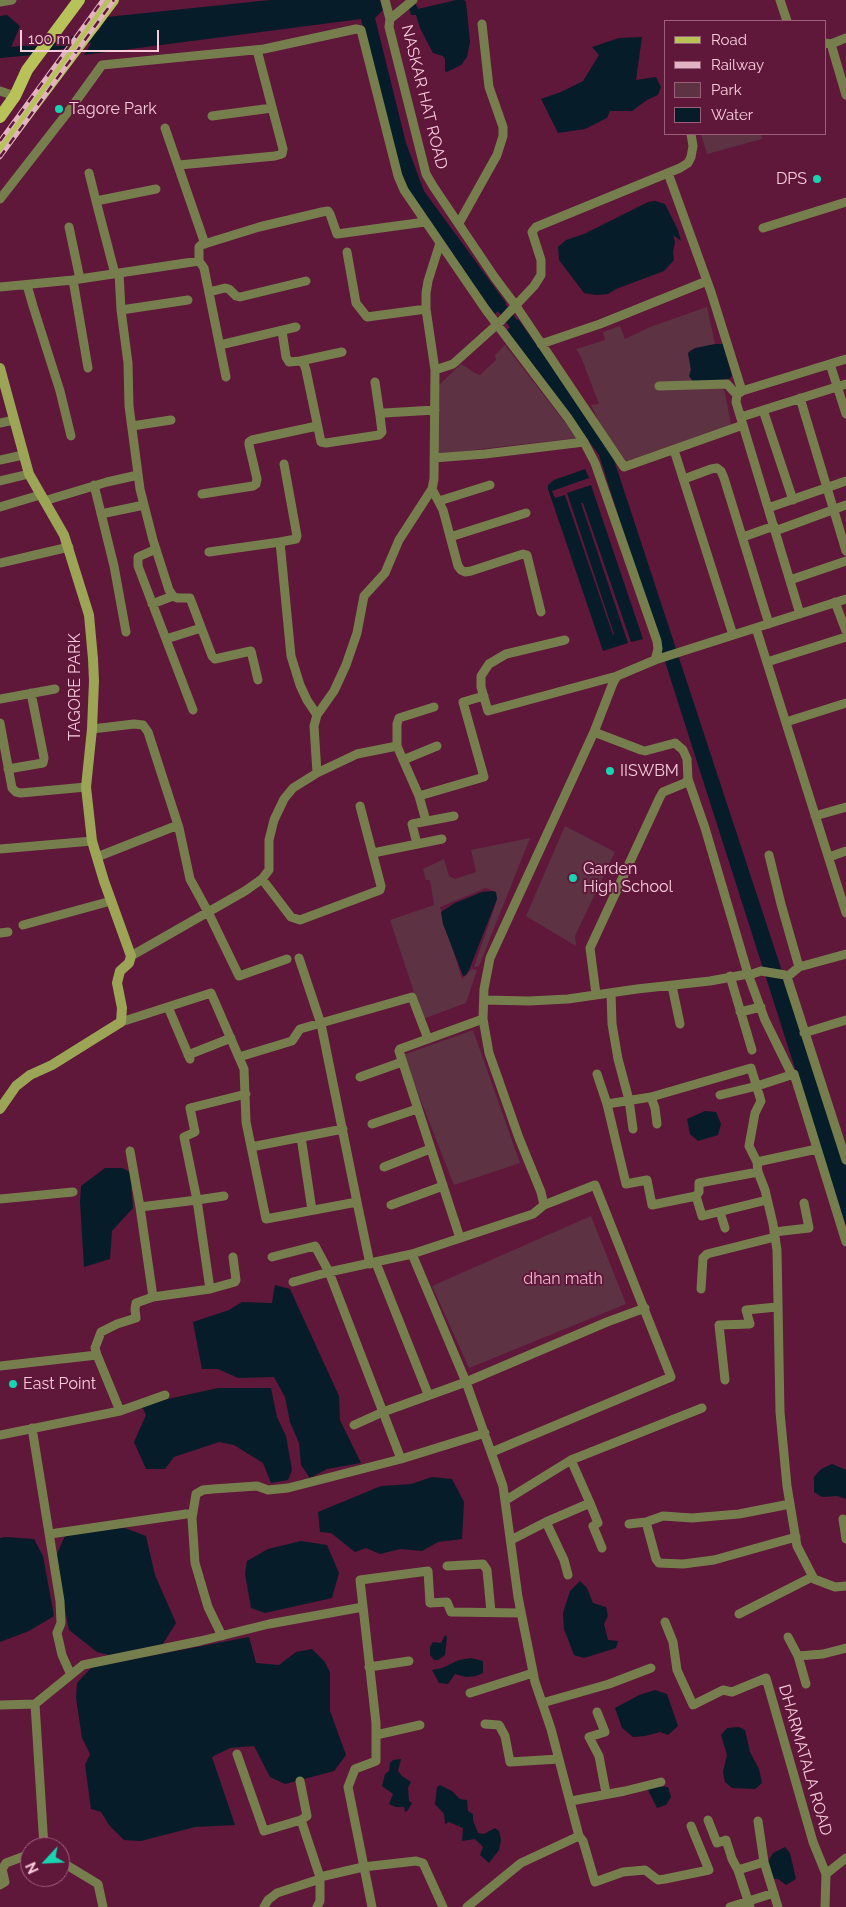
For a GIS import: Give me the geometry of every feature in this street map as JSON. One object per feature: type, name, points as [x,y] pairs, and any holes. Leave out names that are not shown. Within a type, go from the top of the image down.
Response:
[{"type":"main road","points":[[0,117],[15,96],[27,70],[79,0]]},
{"type":"main road","points":[[0,150],[113,0]]},
{"type":"street","points":[[0,2],[12,0]]},
{"type":"street","name":"NASKAR HAT ROAD","points":[[413,0],[390,19],[389,27],[426,174],[514,308],[541,344],[624,467],[674,450]]},
{"type":"street","points":[[780,0],[787,20]]},
{"type":"street","points":[[386,2],[390,19]]},
{"type":"street","points":[[459,223],[497,155],[503,136],[503,127],[489,87],[482,24]]},
{"type":"street","points":[[0,199],[102,65],[257,50],[291,45],[356,29],[361,30],[398,176],[410,200],[425,222],[584,442],[603,483],[656,641],[659,660]]},
{"type":"street","points":[[846,38],[828,43],[846,95]]},
{"type":"street","points":[[179,165],[282,154],[283,149],[257,50]]},
{"type":"street","points":[[0,91],[15,96]]},
{"type":"street","points":[[212,116],[272,108]]},
{"type":"street","points":[[165,128],[205,244]]},
{"type":"street","points":[[434,370],[453,364],[514,308],[534,286],[541,275],[541,260],[532,232],[536,227],[688,163],[693,146],[691,135]]},
{"type":"street","points":[[89,173],[117,274],[128,363],[129,406],[138,475],[156,549],[172,596]]},
{"type":"street","points":[[668,173],[707,282],[740,393],[736,402],[800,614]]},
{"type":"street","points":[[96,201],[156,189]]},
{"type":"street","points":[[763,228],[846,202]]},
{"type":"street","points":[[226,377],[204,268],[200,261],[199,248],[205,244],[267,224],[328,211],[337,234],[425,222]]},
{"type":"street","points":[[69,227],[88,368]]},
{"type":"street","points":[[317,773],[314,732],[317,715],[334,691],[346,665],[357,633],[364,596],[385,573],[399,540],[432,489],[434,370],[426,309],[428,281],[440,243]]},
{"type":"street","points":[[347,252],[356,303],[367,317],[426,309]]},
{"type":"street","points":[[0,287],[117,274],[200,261]]},
{"type":"street","points":[[209,292],[225,288],[240,297],[306,281]]},
{"type":"street","points":[[541,344],[600,324],[707,282]]},
{"type":"street","points":[[27,285],[60,391],[71,436]]},
{"type":"street","points":[[121,310],[188,300]]},
{"type":"street","points":[[220,345],[296,328]]},
{"type":"street","points":[[282,331],[286,357],[289,362],[342,352]]},
{"type":"street","points":[[740,393],[846,359]]},
{"type":"street","points":[[300,361],[304,364],[306,370],[321,442],[372,437],[382,432],[375,382]]},
{"type":"street","points":[[830,364],[842,385],[846,414]]},
{"type":"street","name":"TAGORE PARK","points":[[0,368],[29,474],[69,547],[84,598],[91,630],[94,674],[92,729],[86,787],[92,841],[111,901],[132,956]]},
{"type":"street","points":[[659,386],[728,384],[740,393]]},
{"type":"street","points":[[734,635],[674,450],[763,410],[842,385]]},
{"type":"street","points":[[800,398],[846,552]]},
{"type":"street","points":[[380,416],[384,413],[434,410]]},
{"type":"street","points":[[763,410],[793,500]]},
{"type":"street","points":[[0,423],[14,420]]},
{"type":"street","points":[[132,426],[171,420]]},
{"type":"street","points":[[202,494],[256,484],[257,479],[249,445],[252,440],[317,426]]},
{"type":"street","points":[[434,458],[486,454],[584,442]]},
{"type":"street","points":[[0,460],[24,455]]},
{"type":"street","points":[[209,552],[280,542],[298,536],[284,464]]},
{"type":"street","points":[[684,479],[717,468],[720,471],[743,537],[768,624]]},
{"type":"street","points":[[0,482],[29,474]]},
{"type":"street","points":[[0,507],[138,475]]},
{"type":"street","points":[[768,508],[846,481]]},
{"type":"street","points":[[94,485],[118,582],[126,632]]},
{"type":"street","points":[[438,501],[490,485]]},
{"type":"street","points":[[432,489],[438,501],[458,566],[465,572],[523,554],[527,555],[541,612]]},
{"type":"street","points":[[101,514],[144,505]]},
{"type":"street","points":[[743,537],[774,529],[846,505]]},
{"type":"street","points":[[450,537],[526,513]]},
{"type":"street","points":[[280,542],[292,656],[300,684],[307,700],[317,715]]},
{"type":"street","points":[[0,563],[69,547]]},
{"type":"street","points":[[156,549],[142,554],[138,557],[137,561],[193,710]]},
{"type":"street","points":[[790,580],[846,561]]},
{"type":"street","points":[[152,604],[172,596],[190,598],[209,653],[215,659],[251,651],[258,680]]},
{"type":"street","points":[[565,640],[506,654],[489,664],[481,676],[481,687],[488,711],[617,676],[692,648],[846,599]]},
{"type":"street","points":[[835,602],[846,631]]},
{"type":"street","points":[[166,639],[201,628]]},
{"type":"street","points":[[756,628],[846,913]]},
{"type":"street","points":[[767,662],[846,637]]},
{"type":"street","points":[[544,1205],[541,1192],[519,1138],[489,1053],[484,1019],[484,1000],[490,958],[594,732],[617,676]]},
{"type":"street","points":[[0,699],[55,689]]},
{"type":"street","points":[[8,769],[43,763],[44,758],[31,693]]},
{"type":"street","points":[[419,796],[484,778],[463,702],[484,696]]},
{"type":"street","points":[[786,722],[846,703]]},
{"type":"street","points":[[426,822],[419,796],[397,746],[397,724],[399,718],[434,707]]},
{"type":"street","points":[[0,723],[3,758],[8,769],[12,788],[16,792],[86,787]]},
{"type":"street","points":[[92,729],[134,724],[142,725],[148,732],[178,825],[190,879],[239,976],[287,959]]},
{"type":"street","points":[[594,732],[645,751],[675,743],[683,750],[687,759],[688,778],[749,974],[761,1007],[792,1075],[794,1074],[846,1242]]},
{"type":"street","points":[[121,1022],[122,1008],[117,983],[120,972],[132,956],[245,892],[262,879],[268,870],[269,840],[274,820],[284,799],[293,788],[317,773],[358,754],[397,746]]},
{"type":"street","points":[[403,760],[437,746]]},
{"type":"street","points":[[596,994],[590,948],[660,797],[663,792],[685,783],[688,778]]},
{"type":"street","points":[[262,879],[291,917],[300,920],[380,890],[381,886],[360,806]]},
{"type":"street","points":[[815,816],[846,807]]},
{"type":"street","points":[[417,844],[412,824],[454,816]]},
{"type":"street","points":[[96,857],[178,825]]},
{"type":"street","points":[[373,853],[442,839]]},
{"type":"street","points":[[0,849],[92,841]]},
{"type":"street","points":[[829,857],[846,851]]},
{"type":"street","points":[[769,855],[799,967]]},
{"type":"street","points":[[22,925],[111,901]]},
{"type":"street","points":[[484,1000],[529,1001],[568,999],[710,981],[761,971],[786,976],[799,967],[846,954]]},
{"type":"street","points":[[299,958],[321,1024],[357,1202],[373,1264],[428,1394]]},
{"type":"street","points":[[730,976],[752,1050]]},
{"type":"street","points":[[786,976],[846,1160]]},
{"type":"street","points":[[672,986],[680,1024]]},
{"type":"street","points":[[0,1108],[16,1086],[30,1075],[52,1065],[121,1022],[211,992],[244,1069],[246,1122],[266,1219],[357,1202]]},
{"type":"street","points":[[611,993],[612,1024],[618,1059],[629,1100],[633,1129]]},
{"type":"street","points":[[239,1057],[292,1041],[300,1029],[412,997],[428,1040]]},
{"type":"street","points":[[168,1007],[189,1057],[231,1038]]},
{"type":"street","points":[[740,1012],[761,1007]]},
{"type":"street","points":[[460,1238],[402,1062],[400,1049],[484,1019]]},
{"type":"street","points":[[804,1033],[846,1020]]},
{"type":"street","points":[[360,1077],[402,1062]]},
{"type":"street","points":[[607,1104],[650,1097],[751,1068],[761,1101],[756,1113],[749,1146],[757,1162],[777,1250],[780,1412],[790,1504],[797,1546],[814,1579],[835,1586],[846,1586]]},
{"type":"street","points":[[597,1074],[607,1104],[626,1184],[647,1180],[652,1204],[696,1196]]},
{"type":"street","points":[[720,1095],[792,1075]]},
{"type":"street","points":[[210,1289],[197,1200],[184,1137],[196,1132],[190,1108],[246,1094]]},
{"type":"street","points":[[650,1097],[655,1108],[657,1124]]},
{"type":"street","points":[[372,1124],[417,1108]]},
{"type":"street","points":[[251,1148],[343,1129]]},
{"type":"street","points":[[301,1138],[312,1210]]},
{"type":"street","points":[[384,1167],[430,1149]]},
{"type":"street","points":[[757,1162],[817,1149]]},
{"type":"street","points":[[130,1151],[153,1297]]},
{"type":"street","points":[[758,1172],[699,1183],[699,1192],[696,1196],[702,1216],[767,1200]]},
{"type":"street","points":[[293,1282],[412,1254],[533,1214],[544,1205],[595,1185],[671,1377],[492,1452]]},
{"type":"street","points":[[391,1205],[442,1186]]},
{"type":"street","points":[[0,1199],[73,1192]]},
{"type":"street","points":[[140,1208],[224,1196]]},
{"type":"street","points":[[701,1289],[703,1258],[707,1254],[774,1235],[809,1228],[804,1203]]},
{"type":"street","points":[[720,1212],[725,1228]]},
{"type":"street","points":[[272,1257],[315,1246],[329,1272],[401,1459]]},
{"type":"street","points":[[412,1254],[466,1382],[503,1486],[521,1613],[533,1673],[559,1758],[579,1836],[583,1841],[595,1882],[624,1872],[645,1870],[658,1880],[709,1870],[691,1826]]},
{"type":"street","points":[[120,1411],[97,1355],[96,1348],[101,1332],[136,1318],[136,1303],[153,1297],[210,1289],[235,1282],[233,1257]]},
{"type":"street","points":[[725,1380],[719,1325],[750,1324],[746,1310],[777,1307]]},
{"type":"street","points":[[354,1424],[428,1394],[466,1382],[645,1308]]},
{"type":"street","points":[[0,1366],[97,1355]]},
{"type":"street","points":[[0,1434],[120,1411],[165,1394]]},
{"type":"street","points":[[506,1500],[571,1460],[702,1408]]},
{"type":"street","points":[[32,1428],[60,1601],[61,1623],[57,1633],[62,1654],[71,1675]]},
{"type":"street","points":[[222,1636],[208,1607],[194,1563],[193,1513],[196,1494],[203,1490],[257,1486],[268,1490],[288,1488],[401,1459],[485,1433]]},
{"type":"street","points":[[571,1460],[598,1523],[593,1526],[602,1548]]},
{"type":"street","points":[[511,1540],[590,1503]]},
{"type":"street","points":[[629,1524],[646,1522],[663,1516],[692,1518],[738,1514],[790,1504]]},
{"type":"street","points":[[50,1534],[193,1513]]},
{"type":"street","points":[[843,1519],[846,1539]]},
{"type":"street","points":[[546,1522],[564,1560],[568,1575]]},
{"type":"street","points":[[646,1522],[656,1559],[659,1563],[683,1564],[714,1560],[796,1537]]},
{"type":"street","points":[[447,1566],[483,1564],[487,1570],[491,1612]]},
{"type":"street","points":[[372,1907],[348,1787],[355,1769],[376,1761],[376,1735],[360,1580],[428,1571],[430,1603],[447,1602],[451,1612],[521,1613]]},
{"type":"street","points":[[739,1614],[812,1577]]},
{"type":"street","points":[[0,1705],[35,1704],[83,1665],[222,1636],[269,1624],[362,1607]]},
{"type":"street","name":"DHARMATALA ROAD","points":[[665,1622],[673,1642],[677,1670],[693,1705],[723,1690],[732,1692],[766,1678],[813,1842],[826,1874],[825,1907]]},
{"type":"street","points":[[788,1637],[798,1656],[806,1684]]},
{"type":"street","points":[[798,1656],[823,1654],[846,1648]]},
{"type":"street","points":[[369,1667],[409,1661]]},
{"type":"street","points":[[542,1703],[609,1684],[651,1668]]},
{"type":"street","points":[[470,1693],[533,1673]]},
{"type":"street","points":[[35,1704],[43,1837]]},
{"type":"street","points":[[597,1712],[605,1732],[589,1737],[599,1756],[606,1793]]},
{"type":"street","points":[[485,1724],[499,1725],[505,1736],[510,1762],[559,1758]]},
{"type":"street","points":[[376,1735],[420,1725]]},
{"type":"street","points":[[237,1754],[264,1831],[301,1820],[307,1816],[300,1781]]},
{"type":"street","points":[[571,1801],[661,1782]]},
{"type":"street","points":[[301,1820],[320,1878],[320,1901],[317,1907]]},
{"type":"street","points":[[708,1820],[716,1843],[726,1840],[749,1904]]},
{"type":"street","points":[[758,1821],[764,1862],[778,1907]]},
{"type":"street","points":[[467,1907],[521,1863],[579,1836]]},
{"type":"street","points":[[0,1885],[5,1882],[2,1869],[6,1863],[20,1858]]},
{"type":"street","points":[[826,1874],[846,1858]]},
{"type":"street","points":[[264,1907],[268,1900],[277,1893],[320,1878],[363,1867],[416,1861],[423,1863],[443,1907]]},
{"type":"street","points":[[738,1870],[764,1862]]},
{"type":"street","points":[[70,1867],[98,1884],[103,1907]]},
{"type":"street","points":[[730,1907],[749,1904],[774,1893]]},
{"type":"green space","points":[[701,135],[761,135],[762,139],[707,154]]},
{"type":"green space","points":[[707,307],[715,344],[690,350],[688,353],[691,370],[689,373],[720,381],[725,393],[731,425],[618,464],[591,405],[599,404],[581,357],[576,349],[605,340],[603,332],[620,326],[625,339],[650,327]]},
{"type":"green space","points":[[505,345],[577,438],[438,454],[438,386],[461,364],[480,375],[496,360],[495,355]]},
{"type":"green space","points":[[565,826],[615,852],[575,936],[576,946],[526,916]]},
{"type":"green space","points":[[530,838],[479,966],[474,967],[497,900],[496,892],[486,888],[440,907],[462,979],[472,969],[477,970],[466,1003],[423,1019],[390,920],[434,905],[430,880],[426,880],[423,869],[444,859],[449,876],[455,879],[476,872],[471,850]]},
{"type":"green space","points":[[473,1030],[520,1163],[454,1185],[403,1055]]},
{"type":"green space","name":"dhan math","points":[[591,1216],[626,1304],[469,1368],[432,1286]]},
{"type":"water","points":[[270,0],[380,0],[383,10],[375,18],[406,143],[424,191],[506,303],[495,314],[414,208],[400,177],[361,19],[84,55],[107,17]]},
{"type":"water","points":[[456,0],[464,0],[466,2],[470,42],[467,57],[461,65],[447,72],[445,71],[445,59],[443,56],[433,53],[420,28],[416,15],[411,15],[408,4],[415,2],[418,9]]},
{"type":"water","points":[[7,15],[20,26],[8,55],[0,56],[0,16]]},
{"type":"water","points":[[642,37],[636,80],[656,77],[661,87],[658,95],[647,100],[632,111],[610,111],[607,118],[585,129],[558,133],[541,99],[583,81],[599,55],[592,47],[619,38]]},
{"type":"water","points":[[655,201],[665,204],[678,230],[681,241],[673,235],[675,242],[674,260],[664,271],[616,289],[608,294],[584,293],[559,260],[558,247],[566,240],[584,234],[648,202]]},
{"type":"water","points":[[518,319],[600,433],[613,457],[846,1166],[846,1228],[599,455],[507,330]]},
{"type":"water","points":[[723,344],[732,376],[729,379],[694,383],[689,376],[691,370],[688,353],[695,348]]},
{"type":"water","points":[[585,469],[589,478],[552,491],[555,498],[565,495],[613,635],[567,493],[591,485],[643,639],[631,642],[583,503],[581,503],[628,643],[603,651],[548,489],[548,485],[554,480]]},
{"type":"water","points":[[482,892],[496,892],[497,899],[469,970],[463,976],[443,924],[441,912],[455,903]]},
{"type":"water","points":[[705,1111],[716,1112],[721,1124],[718,1135],[698,1141],[690,1134],[687,1119]]},
{"type":"water","points":[[105,1168],[122,1168],[130,1172],[133,1208],[112,1231],[110,1259],[84,1267],[80,1202],[81,1186]]},
{"type":"water","points":[[275,1285],[290,1289],[339,1396],[340,1420],[361,1463],[327,1469],[310,1478],[301,1465],[299,1443],[290,1422],[285,1397],[274,1377],[238,1378],[218,1369],[202,1369],[193,1322],[229,1310],[242,1302],[272,1303]]},
{"type":"water","points":[[218,1388],[271,1388],[277,1417],[286,1436],[292,1470],[288,1480],[271,1483],[263,1463],[234,1445],[219,1442],[174,1457],[165,1469],[146,1469],[134,1442],[146,1415],[141,1405]]},
{"type":"water","points":[[832,1464],[846,1470],[846,1499],[837,1496],[822,1497],[814,1492],[814,1477],[821,1469]]},
{"type":"water","points":[[432,1477],[452,1479],[464,1502],[462,1539],[438,1542],[422,1551],[400,1549],[380,1554],[366,1548],[355,1552],[331,1533],[320,1532],[318,1512],[381,1486],[411,1484]]},
{"type":"water","points":[[122,1527],[146,1536],[155,1575],[176,1623],[161,1647],[109,1655],[97,1652],[69,1630],[55,1558],[65,1536]]},
{"type":"water","points":[[0,1538],[34,1539],[43,1556],[54,1616],[29,1631],[0,1642]]},
{"type":"water","points":[[301,1541],[327,1545],[339,1573],[332,1598],[265,1613],[251,1608],[245,1574],[247,1561],[268,1549]]},
{"type":"water","points":[[580,1581],[587,1588],[593,1603],[606,1607],[608,1616],[604,1624],[608,1640],[618,1641],[616,1648],[584,1658],[574,1655],[564,1629],[563,1613],[570,1591]]},
{"type":"water","points":[[445,1635],[447,1637],[445,1655],[438,1660],[434,1660],[430,1655],[430,1647],[433,1642],[441,1643]]},
{"type":"water","points":[[249,1637],[256,1663],[279,1665],[296,1652],[312,1649],[324,1661],[330,1672],[330,1711],[346,1755],[334,1771],[285,1784],[270,1777],[254,1746],[230,1748],[212,1757],[235,1825],[195,1827],[141,1841],[124,1840],[109,1825],[101,1812],[91,1809],[85,1765],[90,1754],[82,1738],[76,1698],[77,1683],[92,1667]]},
{"type":"water","points":[[471,1658],[483,1661],[483,1673],[466,1677],[455,1674],[448,1684],[439,1683],[432,1670],[442,1668],[459,1660]]},
{"type":"water","points":[[655,1690],[667,1694],[678,1726],[668,1735],[660,1732],[633,1737],[622,1728],[615,1708],[639,1695]]},
{"type":"water","points":[[739,1727],[745,1730],[750,1752],[759,1769],[762,1783],[755,1789],[732,1788],[725,1782],[723,1772],[727,1755],[721,1735],[727,1728]]},
{"type":"water","points":[[401,1759],[398,1771],[411,1782],[408,1788],[409,1801],[412,1803],[405,1812],[404,1807],[396,1807],[389,1804],[393,1794],[382,1786],[385,1774],[389,1771],[390,1763],[393,1760]]},
{"type":"water","points":[[440,1785],[452,1791],[460,1799],[467,1800],[468,1811],[473,1814],[473,1820],[478,1833],[484,1834],[495,1828],[499,1831],[501,1840],[499,1850],[489,1863],[480,1855],[483,1847],[475,1839],[462,1841],[463,1828],[449,1822],[445,1824],[444,1814],[435,1804],[437,1787]]},
{"type":"water","points":[[655,1786],[668,1787],[671,1797],[666,1805],[657,1808],[648,1790]]},
{"type":"water","points":[[785,1847],[790,1853],[796,1879],[786,1885],[778,1879],[773,1879],[768,1862],[773,1853]]},
{"type":"waterway","points":[[0,53],[32,50],[109,34]]},
{"type":"waterway","points":[[494,297],[521,334]]},
{"type":"railway","points":[[0,141],[103,0]]},
{"type":"railway","points":[[0,157],[114,0]]},
{"type":"place","name":"Tagore Park","points":[[59,109]]},
{"type":"place","name":"DPS","points":[[817,179]]},
{"type":"place","name":"IISWBM","points":[[610,771]]},
{"type":"place","name":"Garden High School","points":[[573,878]]},
{"type":"place","name":"East Point","points":[[13,1384]]}]
